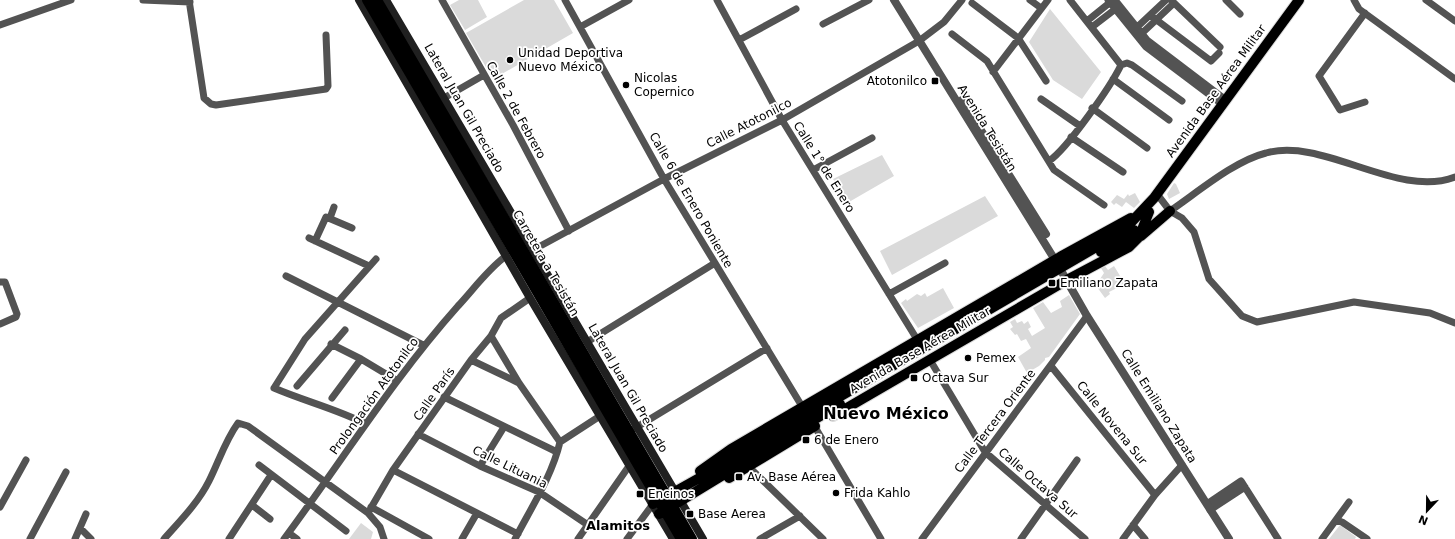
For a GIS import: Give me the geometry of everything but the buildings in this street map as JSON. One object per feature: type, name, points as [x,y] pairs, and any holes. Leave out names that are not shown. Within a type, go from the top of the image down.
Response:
[{"type":"main road","points":[[359,0],[530,298],[629,466],[663,498],[673,505],[703,539]]},
{"type":"main road","name":"Carretera a Tesistán","points":[[367,0],[663,498],[673,505],[692,539]]},
{"type":"main road","name":"Carretera a Tesistán","points":[[377,0],[499,201],[633,430],[663,498]]},
{"type":"main road","name":"Lateral Juan Gil Preciado","points":[[386,0],[444,98],[499,201],[533,250],[587,342],[633,430]]},
{"type":"main road","name":"Avenida Base Aérea Militar","points":[[673,505],[704,492],[749,467],[814,427],[930,360],[1122,232],[1156,196],[1299,0]]},
{"type":"main road","name":"Avenida Base Aérea Militar","points":[[687,484],[701,470],[731,449],[918,341],[1064,271],[1129,247],[1139,237],[1156,196]]},
{"type":"main road","points":[[1139,237],[1170,211]]},
{"type":"main road","name":"Avenida Base Aérea Militar","points":[[663,498],[1064,271],[1123,240],[1149,212]]},
{"type":"main road","name":"Avenida Base Aérea Militar","points":[[673,505],[784,437],[1064,271]]},
{"type":"main road","points":[[673,505],[673,539]]},
{"type":"main road","name":"Carretera a Tesistán","points":[[673,505],[681,539]]},
{"type":"street","points":[[0,25],[71,0]]},
{"type":"street","points":[[143,0],[190,1],[204,98],[211,104],[216,105],[326,89],[328,86],[326,35]]},
{"type":"street","name":"Calle 2 de Febrero","points":[[442,0],[513,125],[569,231]]},
{"type":"street","name":"Calle 6 de Enero Poniente","points":[[566,0],[664,179],[803,408]]},
{"type":"street","points":[[580,27],[629,0]]},
{"type":"street","name":"Calle 1° de Enero","points":[[717,0],[782,120],[918,341]]},
{"type":"street","points":[[822,24],[869,0]]},
{"type":"street","name":"Avenida Tesistán","points":[[894,0],[921,40],[1064,271]]},
{"type":"street","name":"Avenida Tesistán","points":[[901,0],[921,40]]},
{"type":"street","points":[[1030,0],[1041,8]]},
{"type":"street","points":[[993,72],[1048,0]]},
{"type":"street","points":[[1070,0],[1121,65]]},
{"type":"street","points":[[1137,32],[1166,0]]},
{"type":"street","points":[[1226,0],[1240,14]]},
{"type":"street","points":[[1354,0],[1355,5],[1365,13],[1455,79]]},
{"type":"street","points":[[1426,0],[1455,21]]},
{"type":"street","name":"Calle Atotonilco","points":[[533,250],[664,179],[782,120],[921,40],[944,22],[960,1]]},
{"type":"street","points":[[1172,1],[1219,50],[1210,61],[1152,17],[1172,1]]},
{"type":"street","points":[[972,3],[1018,38],[1046,81]]},
{"type":"street","points":[[1087,21],[1113,3]]},
{"type":"street","points":[[1092,27],[1113,3]]},
{"type":"street","points":[[1113,3],[1137,32],[1224,102]]},
{"type":"street","points":[[739,40],[796,10]]},
{"type":"street","points":[[1365,13],[1319,76],[1340,110],[1365,102]]},
{"type":"street","points":[[952,34],[987,61],[1054,170],[1104,205]]},
{"type":"street","points":[[1049,161],[1058,154],[1080,126],[1121,65]]},
{"type":"street","points":[[1121,65],[1132,65],[1182,101]]},
{"type":"street","points":[[444,98],[484,75]]},
{"type":"street","points":[[1113,79],[1169,120]]},
{"type":"street","points":[[1041,99],[1080,126]]},
{"type":"street","points":[[1092,108],[1147,148]]},
{"type":"street","points":[[1071,137],[1123,172]]},
{"type":"street","points":[[813,170],[872,138]]},
{"type":"street","points":[[1170,211],[1244,161],[1266,152],[1279,150],[1304,151],[1392,176],[1413,180],[1438,181],[1455,177]]},
{"type":"street","points":[[1156,196],[1170,211],[1182,218],[1194,232],[1209,279],[1242,316],[1249,320],[1257,322],[1354,302],[1430,313],[1455,323]]},
{"type":"street","points":[[330,218],[334,206]]},
{"type":"street","points":[[352,228],[326,217],[312,239],[369,266]]},
{"type":"street","name":"Prolongación Atotonilco","points":[[284,539],[325,483],[396,380],[423,345],[486,275],[506,256]]},
{"type":"street","points":[[366,424],[350,416],[274,388],[305,339],[376,259]]},
{"type":"street","points":[[889,294],[945,263]]},
{"type":"street","points":[[587,342],[715,264]]},
{"type":"street","name":"Calle Emiliano Zapata","points":[[1064,271],[1087,316],[1229,539]]},
{"type":"street","points":[[286,276],[423,345]]},
{"type":"street","points":[[0,282],[4,282],[17,314],[16,317],[0,324]]},
{"type":"street","name":"Calle París","points":[[369,510],[392,470],[444,397],[491,336],[501,318],[530,298]]},
{"type":"street","name":"Calle Tercera Oriente","points":[[922,539],[1087,316]]},
{"type":"street","points":[[297,386],[331,344],[345,330]]},
{"type":"street","points":[[491,336],[519,383],[560,442]]},
{"type":"street","points":[[331,344],[362,359],[396,380]]},
{"type":"street","points":[[633,430],[767,348]]},
{"type":"street","points":[[332,398],[362,359]]},
{"type":"street","points":[[472,360],[519,383]]},
{"type":"street","name":"Calle Octava Sur","points":[[930,360],[985,452],[1044,505],[1085,539]]},
{"type":"street","name":"Calle Novena Sur","points":[[1051,366],[1155,495]]},
{"type":"street","points":[[444,397],[557,452]]},
{"type":"street","points":[[392,470],[477,513],[516,536],[539,492],[560,442],[600,416]]},
{"type":"street","points":[[164,539],[192,508],[210,480],[220,454],[238,423],[248,426],[325,483],[369,510],[429,539]]},
{"type":"street","points":[[480,466],[504,427]]},
{"type":"street","points":[[814,427],[881,539]]},
{"type":"street","name":"Calle Lituania","points":[[418,434],[480,466],[539,492],[588,525]]},
{"type":"street","points":[[0,507],[26,460]]},
{"type":"street","points":[[1021,539],[1077,460]]},
{"type":"street","points":[[1124,539],[1155,495],[1182,464]]},
{"type":"street","points":[[259,465],[346,531]]},
{"type":"street","points":[[578,539],[629,466]]},
{"type":"street","points":[[749,467],[823,539]]},
{"type":"street","points":[[30,539],[66,472]]},
{"type":"street","points":[[232,538],[272,475]]},
{"type":"street","points":[[1209,507],[1243,484],[1278,539]]},
{"type":"street","points":[[627,539],[663,498]]},
{"type":"street","points":[[1322,539],[1349,502]]},
{"type":"street","points":[[252,505],[270,519]]},
{"type":"street","points":[[369,510],[380,526],[384,539]]},
{"type":"street","points":[[462,539],[477,513]]},
{"type":"street","points":[[75,539],[86,514]]},
{"type":"street","points":[[760,539],[800,516]]},
{"type":"street","points":[[1336,520],[1342,522],[1367,539]]},
{"type":"street","points":[[1133,525],[1145,539]]},
{"type":"street","points":[[80,528],[91,539]]},
{"type":"street","points":[[289,533],[297,539]]},
{"type":"shaded area","points":[[459,0],[478,0],[487,17],[465,30],[450,5]]},
{"type":"shaded area","name":"Unidad Deportiva Nuevo México","points":[[524,0],[554,0],[573,33],[493,79],[466,33]]},
{"type":"shaded area","points":[[1050,9],[1101,72],[1082,99],[1053,80],[1029,42]]},
{"type":"shaded area","points":[[882,155],[894,176],[849,202],[833,179]]},
{"type":"shaded area","points":[[1174,183],[1176,184],[1180,193],[1169,199],[1167,194]]},
{"type":"shaded area","points":[[1135,193],[1140,202],[1134,208],[1126,202],[1122,207],[1116,203],[1114,205],[1111,202],[1117,195],[1124,199],[1128,194],[1129,196]]},
{"type":"shaded area","points":[[985,196],[998,216],[892,275],[880,251]]},
{"type":"shaded area","points":[[1105,266],[1108,270],[1114,266],[1125,284],[1109,292],[1110,294],[1105,298],[1097,287],[1103,284],[1100,279],[1104,273],[1101,268]]},
{"type":"shaded area","points":[[943,288],[954,308],[918,328],[901,303],[917,294],[921,296],[925,293],[927,297]]},
{"type":"shaded area","points":[[1069,295],[1080,314],[1049,357],[1045,358],[1039,366],[1027,373],[1018,357],[1031,348],[1026,339],[1021,341],[1017,334],[1015,335],[1010,329],[1013,327],[1010,322],[1015,319],[1017,323],[1022,321],[1024,324],[1028,321],[1031,327],[1028,329],[1032,336],[1045,328],[1033,308],[1043,302],[1051,313],[1062,307],[1060,301]]},
{"type":"shaded area","points":[[361,523],[373,532],[371,539],[349,539]]},
{"type":"shaded area","points":[[1340,525],[1356,537],[1355,539],[1329,539]]},
{"type":"place","name":"Unidad Deportiva Nuevo México","points":[[510,60]]},
{"type":"place","name":"Atotonilco","points":[[935,81]]},
{"type":"place","name":"Nicolas Copernico","points":[[626,85]]},
{"type":"place","name":"Emiliano Zapata","points":[[1052,283]]},
{"type":"place","name":"Pemex","points":[[968,358]]},
{"type":"place","name":"Octava Sur","points":[[914,378]]},
{"type":"place","name":"6 de Enero","points":[[806,440]]},
{"type":"place","name":"Av. Base Aérea","points":[[739,477]]},
{"type":"place","name":"Frida Kahlo","points":[[836,493]]},
{"type":"place","name":"Encinos","points":[[640,494]]},
{"type":"place","name":"Base Aerea","points":[[690,514]]},
{"type":"district","name":"Nuevo México","points":[[886,413]]},
{"type":"district","name":"Alamitos","points":[[618,525]]}]
